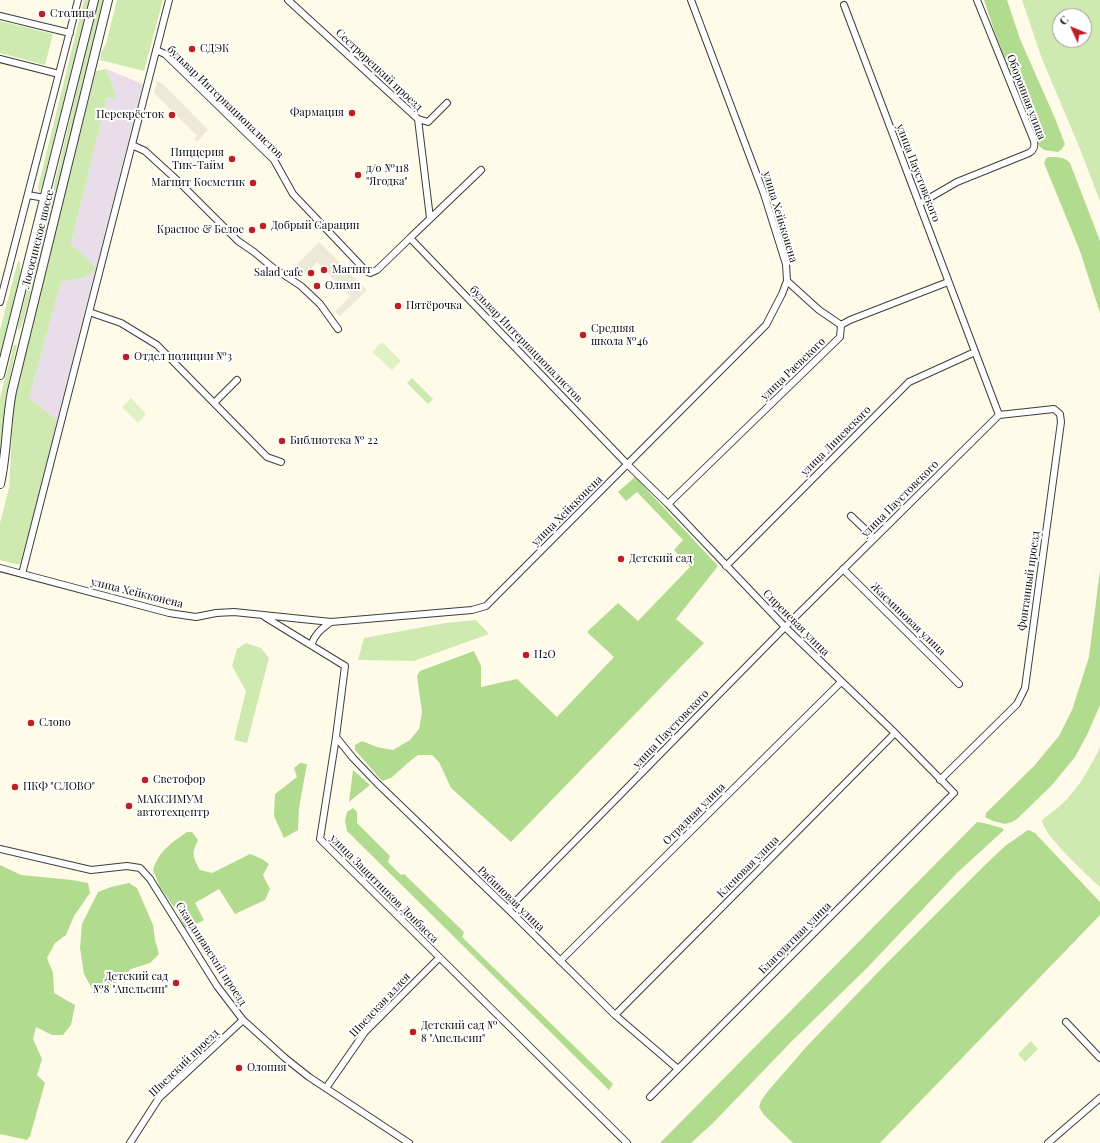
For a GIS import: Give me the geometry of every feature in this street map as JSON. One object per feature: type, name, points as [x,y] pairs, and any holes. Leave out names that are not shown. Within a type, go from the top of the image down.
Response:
[{"type":"street","points":[[0,302],[78,0]]},
{"type":"street","name":"Лососинское шоссе","points":[[0,375],[94,0]]},
{"type":"street","name":"Лососинское шоссе","points":[[0,484],[4,464],[8,411],[108,0]]},
{"type":"street","points":[[22,574],[169,0]]},
{"type":"street","name":"Сестрорецкий проезд","points":[[288,0],[418,119],[430,218]]},
{"type":"street","name":"улица Хейкконена","points":[[0,568],[173,614],[196,617],[216,613],[234,612],[331,622],[472,610],[486,606],[766,325],[787,281],[786,264],[764,194],[691,0]]},
{"type":"street","name":"Оборонная улица","points":[[919,204],[958,182],[1029,152],[1033,150],[1034,147],[1034,141],[977,0]]},
{"type":"street","name":"улица Паустовского","points":[[508,909],[785,627],[998,415],[844,5]]},
{"type":"street","points":[[0,16],[70,33]]},
{"type":"street","name":"бульвар Интернационалистов","points":[[156,50],[165,54],[274,160],[293,194],[366,271],[370,273],[377,270],[481,170]]},
{"type":"street","points":[[0,60],[59,74]]},
{"type":"street","points":[[418,119],[428,122],[447,103]]},
{"type":"street","points":[[132,145],[145,151],[179,182],[238,241],[272,267],[301,286],[320,304],[338,329]]},
{"type":"street","points":[[28,195],[45,198]]},
{"type":"street","name":"бульвар Интернационалистов","points":[[410,238],[628,464]]},
{"type":"street","points":[[787,281],[819,310],[842,325],[857,317],[948,282]]},
{"type":"street","points":[[89,312],[121,323],[157,345],[267,457],[281,462]]},
{"type":"street","name":"улица Раевского","points":[[668,504],[840,337],[842,325]]},
{"type":"street","points":[[10,334],[25,337]]},
{"type":"street","name":"улица Линевского","points":[[726,566],[909,382],[975,352]]},
{"type":"street","points":[[214,403],[237,380]]},
{"type":"street","name":"Фонтанный проезд","points":[[940,780],[1017,704],[1025,688],[1061,422],[1060,414],[1054,409],[998,415]]},
{"type":"street","name":"Сиреневая улица","points":[[628,464],[785,627],[954,793]]},
{"type":"street","points":[[851,516],[874,538]]},
{"type":"street","name":"Жасминовая улица","points":[[843,569],[959,684]]},
{"type":"street","name":"улица Защитников Донбасса","points":[[263,616],[345,666],[336,737],[320,839],[626,1143]]},
{"type":"street","points":[[311,645],[314,637],[320,629],[331,622]]},
{"type":"street","name":"Отрадная улица","points":[[560,961],[842,682]]},
{"type":"street","name":"Кленовая улица","points":[[615,1015],[894,733]]},
{"type":"street","name":"Рябиновая улица","points":[[336,737],[353,758],[377,783],[508,909],[615,1015],[678,1069]]},
{"type":"street","name":"Благодатная улица","points":[[650,1097],[954,793]]},
{"type":"street","name":"Скандинавский проезд","points":[[0,849],[91,870],[127,866],[140,868],[150,879],[217,986],[243,1020],[285,1058],[326,1088],[409,1143]]},
{"type":"street","name":"Шведская аллея","points":[[326,1088],[365,1032],[439,958]]},
{"type":"street","name":"Шведский проезд","points":[[130,1143],[159,1098],[243,1020]]},
{"type":"street","points":[[1066,1022],[1100,1058]]},
{"type":"street","points":[[1048,1143],[1100,1098]]},
{"type":"shaded area","points":[[106,69],[143,84],[57,420],[29,398],[61,282],[83,278],[92,263],[71,244],[107,96],[116,93]]},
{"type":"shaded area","points":[[157,81],[163,84],[208,130],[197,142],[194,139],[197,136],[154,93]]},
{"type":"shaded area","points":[[319,242],[367,290],[340,316],[335,312],[350,296],[317,262],[302,277],[293,268]]},
{"type":"green space","points":[[84,0],[89,0],[39,193],[38,187]]},
{"type":"green space","points":[[99,0],[103,0],[51,216],[22,325],[18,331],[18,325],[47,215]]},
{"type":"green space","points":[[117,0],[163,0],[144,71],[100,60],[101,53],[106,44]]},
{"type":"green space","points":[[984,0],[1007,0],[1020,39],[1065,144],[1058,152],[1044,150],[1039,146],[995,33]]},
{"type":"green space","points":[[1022,0],[1100,0],[1100,201],[1042,59]]},
{"type":"green space","points":[[0,21],[53,34],[45,65],[0,53]]},
{"type":"green space","points":[[106,69],[116,93],[115,98],[107,97],[71,244],[92,263],[96,270],[83,278],[61,282],[29,398],[57,420],[23,562],[21,564],[16,564],[0,560],[0,523],[9,488],[14,398],[96,71]]},
{"type":"green space","points":[[1046,158],[1063,158],[1070,163],[1100,241],[1100,313],[1080,251],[1044,163]]},
{"type":"green space","points":[[18,261],[20,262],[20,277],[0,358],[0,330]]},
{"type":"green space","points":[[382,342],[401,361],[392,370],[372,352]]},
{"type":"green space","points":[[14,345],[17,345],[6,395],[0,459],[0,398]]},
{"type":"green space","points":[[412,378],[433,399],[428,404],[407,383]]},
{"type":"green space","points":[[131,398],[146,414],[138,423],[122,407]]},
{"type":"green space","points":[[635,477],[718,566],[676,619],[704,643],[511,842],[451,788],[439,762],[432,755],[418,755],[391,778],[382,781],[355,750],[355,745],[362,741],[377,747],[393,750],[410,740],[419,729],[422,712],[417,676],[420,671],[474,651],[481,666],[481,687],[517,679],[557,717],[614,657],[587,632],[618,603],[638,621],[690,567],[674,550],[683,540],[637,492],[626,501],[618,492]]},
{"type":"green space","points":[[1100,570],[1100,705],[1087,735],[1075,757],[1052,785],[1017,819],[1005,824],[993,821],[985,817],[986,813],[1034,766],[1059,736],[1072,710],[1089,657]]},
{"type":"green space","points":[[476,620],[489,634],[414,661],[358,660],[364,638],[445,623]]},
{"type":"green space","points":[[246,643],[261,648],[269,658],[247,743],[234,740],[246,691],[232,666],[237,649]]},
{"type":"green space","points":[[1100,747],[1100,887],[1058,846],[1050,836],[1042,821],[1063,803],[1077,787]]},
{"type":"green space","points":[[300,763],[307,764],[299,808],[298,830],[284,838],[274,816],[275,794],[297,777],[294,768]]},
{"type":"green space","points":[[353,770],[370,785],[349,802]]},
{"type":"green space","points":[[353,808],[357,812],[357,823],[390,856],[388,862],[401,875],[404,874],[464,932],[462,937],[613,1084],[609,1090],[347,831],[345,821],[347,812]]},
{"type":"green space","points":[[977,822],[1002,828],[1004,830],[958,872],[867,968],[792,1041],[712,1124],[691,1143],[660,1143]]},
{"type":"green space","points":[[1028,830],[1035,833],[1100,902],[1100,915],[880,1143],[793,1143],[764,1115],[759,1107],[768,1091],[807,1046],[883,967],[1005,846]]},
{"type":"green space","points":[[187,832],[192,832],[198,840],[194,849],[194,855],[200,870],[212,873],[250,854],[269,864],[263,875],[270,889],[265,900],[235,914],[219,889],[195,903],[204,920],[189,928],[185,928],[178,913],[160,887],[153,870],[162,853]]},
{"type":"green space","points":[[0,865],[21,875],[88,883],[90,893],[74,916],[66,935],[55,943],[47,958],[53,973],[54,993],[75,1005],[71,1025],[63,1035],[52,1035],[36,1027],[33,1039],[42,1059],[37,1075],[45,1083],[30,1136],[27,1140],[0,1134]]},
{"type":"green space","points":[[129,883],[137,888],[153,925],[159,954],[150,963],[131,969],[112,986],[96,996],[84,974],[80,948],[82,924],[98,892]]},
{"type":"green space","points":[[1031,1041],[1038,1049],[1025,1062],[1018,1054]]},
{"type":"place","name":"Столица","points":[[42,14]]},
{"type":"place","name":"СДЭК","points":[[192,49]]},
{"type":"place","name":"Фармация","points":[[352,113]]},
{"type":"place","name":"Перекрёсток","points":[[172,115]]},
{"type":"place","name":"Пиццерия Тик-Тайм","points":[[232,159]]},
{"type":"place","name":"д/о №118 \"Ягодка\"","points":[[358,175]]},
{"type":"place","name":"Магнит Косметик","points":[[253,183]]},
{"type":"place","name":"Добрый Сарацин","points":[[263,226]]},
{"type":"place","name":"Красное & Белое","points":[[252,230]]},
{"type":"place","name":"Магнит","points":[[324,270]]},
{"type":"place","name":"Salad cafe","points":[[311,273]]},
{"type":"place","name":"Олимп","points":[[317,286]]},
{"type":"place","name":"Пятёрочка","points":[[398,306]]},
{"type":"place","name":"Средняя школа №46","points":[[583,335]]},
{"type":"place","name":"Отдел полиции №3","points":[[126,357]]},
{"type":"place","name":"Библиотека № 22","points":[[282,441]]},
{"type":"place","name":"Детский сад","points":[[621,559]]},
{"type":"place","name":"H2O","points":[[526,655]]},
{"type":"place","name":"Слово","points":[[31,723]]},
{"type":"place","name":"Светофор","points":[[145,780]]},
{"type":"place","name":"ПКФ \"СЛОВО\"","points":[[15,787]]},
{"type":"place","name":"МАКСИМУМ автотехцентр","points":[[129,806]]},
{"type":"place","name":"Детский сад №8 \"Апельсин\"","points":[[176,983]]},
{"type":"place","name":"Детский сад № 8 \"Апельсин\"","points":[[413,1032]]},
{"type":"place","name":"Олония","points":[[239,1068]]}]
